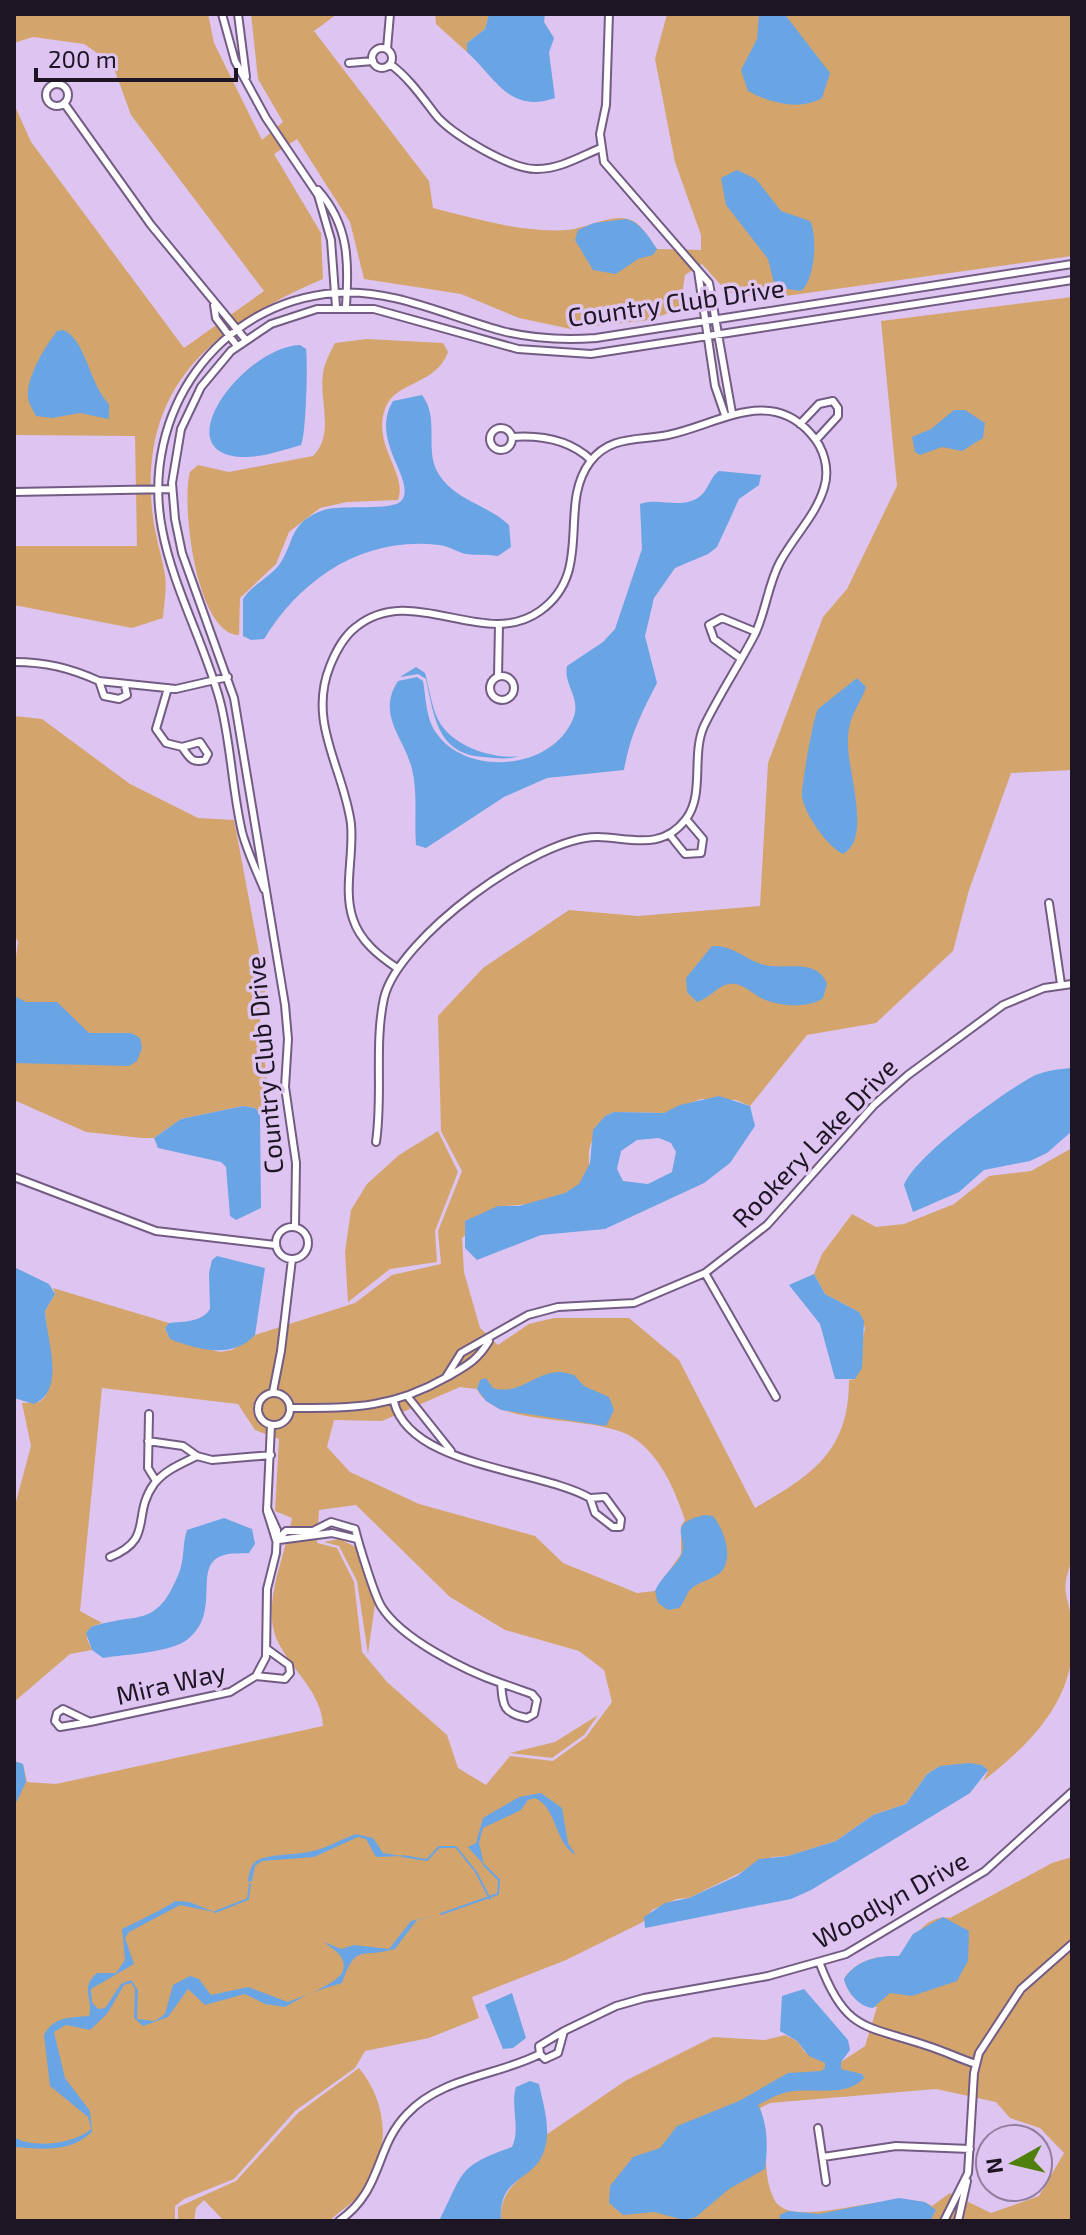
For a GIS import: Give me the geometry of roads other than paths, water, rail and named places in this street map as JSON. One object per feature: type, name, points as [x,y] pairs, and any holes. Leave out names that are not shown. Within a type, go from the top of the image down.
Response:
[{"type":"street","points":[[222,14],[231,53],[266,118],[330,204],[344,233],[348,256],[346,306]]},
{"type":"street","points":[[238,14],[248,84]]},
{"type":"street","points":[[390,14],[387,49],[392,56],[390,64]]},
{"type":"street","points":[[609,14],[606,105],[601,148],[604,162],[709,283],[718,320],[729,414]]},
{"type":"street","points":[[373,61],[375,51],[387,49]]},
{"type":"street","points":[[349,63],[373,61],[380,68],[390,64]]},
{"type":"street","points":[[390,64],[448,128],[488,152],[517,164],[533,170],[560,167],[601,148]]},
{"type":"street","points":[[64,103],[151,225],[214,305],[216,318],[237,346]]},
{"type":"street","points":[[313,185],[331,240],[336,307]]},
{"type":"street","name":"Country Club Drive","points":[[268,899],[242,832],[214,681],[171,566],[161,528],[158,489],[162,445],[172,413],[199,365],[228,335],[289,301],[347,292],[390,297],[510,333],[545,338],[596,338],[1072,264]]},
{"type":"street","points":[[698,271],[715,386],[729,414]]},
{"type":"street","name":"Country Club Drive","points":[[295,1227],[296,1163],[285,1087],[287,1018],[268,899],[228,677],[182,553],[172,489],[175,450],[186,414],[209,375],[245,339],[286,317],[336,307],[388,312],[496,344],[547,353],[618,352],[1072,280]]},
{"type":"street","points":[[214,305],[224,309],[245,339]]},
{"type":"street","points":[[800,424],[819,404],[833,401],[838,408],[838,416],[816,440]]},
{"type":"street","points":[[376,1142],[384,1001],[397,968],[448,912],[550,849],[583,838],[645,842],[669,834],[686,819],[694,799],[699,740],[756,632],[781,560],[824,488],[826,464],[816,440],[800,424],[769,411],[729,414],[673,434],[616,442],[591,460],[579,483],[574,551],[561,586],[535,614],[499,624],[410,609],[384,612],[350,632],[338,647],[326,677],[321,701],[323,730],[350,820],[350,909],[367,943],[397,968]]},
{"type":"street","points":[[512,437],[538,437],[564,443],[591,460]]},
{"type":"street","points":[[14,492],[172,489]]},
{"type":"street","points":[[740,658],[714,639],[709,625],[722,618],[756,632]]},
{"type":"street","points":[[498,677],[499,624]]},
{"type":"street","points":[[14,662],[54,664],[99,681],[125,686],[168,688],[228,677]]},
{"type":"street","points":[[99,681],[104,696],[112,698],[127,695],[125,686]]},
{"type":"street","points":[[168,688],[156,729],[166,743],[182,747]]},
{"type":"street","points":[[669,834],[685,854],[701,853],[703,839],[686,819]]},
{"type":"street","points":[[1049,903],[1061,984]]},
{"type":"street","name":"Rookery Lake Drive","points":[[446,1377],[461,1353],[490,1340],[516,1321],[538,1311],[634,1303],[705,1273],[767,1225],[867,1111],[908,1075],[1003,1005],[1028,993],[1072,984]]},
{"type":"street","points":[[14,1177],[156,1231],[275,1245]]},
{"type":"street","points":[[295,1227],[305,1233],[307,1247],[303,1254],[292,1259],[282,1256],[275,1245],[280,1232],[295,1227]]},
{"type":"street","points":[[273,1392],[292,1259]]},
{"type":"street","points":[[705,1273],[776,1397]]},
{"type":"street","name":"Rookery Lake Drive","points":[[290,1408],[353,1408],[394,1402],[472,1364],[490,1340]]},
{"type":"street","points":[[273,1392],[281,1394],[290,1408],[285,1421],[271,1425],[263,1422],[257,1410],[260,1399],[273,1392]]},
{"type":"street","points":[[408,1397],[451,1451]]},
{"type":"street","points":[[394,1402],[400,1422],[439,1448],[484,1466],[569,1487],[590,1498],[605,1497],[621,1519],[620,1527],[613,1527],[595,1513],[590,1498]]},
{"type":"street","points":[[149,1414],[148,1468],[156,1481]]},
{"type":"street","points":[[271,1425],[267,1508],[277,1530],[276,1541]]},
{"type":"street","points":[[148,1441],[183,1446],[197,1456],[228,1460],[271,1455]]},
{"type":"street","points":[[110,1557],[129,1549],[138,1538],[146,1498],[156,1481],[197,1456]]},
{"type":"street","points":[[603,1517],[614,1508]]},
{"type":"street","points":[[276,1541],[286,1531],[313,1531],[331,1522],[355,1529],[377,1598],[389,1616],[448,1662],[532,1694],[537,1700],[534,1714],[527,1718],[508,1714],[503,1708],[501,1683]]},
{"type":"street","points":[[276,1541],[332,1533],[357,1539]]},
{"type":"street","name":"Mira Way","points":[[90,1722],[63,1709],[57,1713],[55,1721],[60,1727],[90,1722],[230,1692],[256,1676],[267,1649],[267,1589],[276,1541]]},
{"type":"street","name":"Mira Way","points":[[256,1676],[277,1680],[285,1679],[290,1673],[289,1665],[267,1649]]},
{"type":"street","name":"Woodlyn Drive","points":[[540,2054],[539,2046],[544,2040],[616,2006],[820,1964],[860,1946],[985,1871],[1072,1792]]},
{"type":"street","points":[[958,2221],[968,2173],[976,2064],[984,2043],[1021,1989],[1072,1944]]},
{"type":"street","points":[[820,1964],[834,1998],[854,2019],[880,2033],[976,2064]]},
{"type":"street","name":"Woodlyn Drive","points":[[339,2221],[370,2190],[392,2134],[418,2103],[439,2091],[540,2054],[553,2059],[558,2053],[564,2031]]},
{"type":"street","points":[[818,2128],[826,2182]]},
{"type":"street","points":[[823,2157],[896,2146],[970,2149]]},
{"type":"street","points":[[944,2221],[968,2173]]},
{"type":"water","points":[[489,14],[545,14],[544,22],[554,38],[549,53],[555,98],[539,102],[515,97],[495,82],[467,52],[467,43],[485,29]]},
{"type":"water","points":[[759,14],[786,16],[830,73],[822,98],[794,105],[766,99],[748,91],[741,70],[757,39]]},
{"type":"water","points":[[737,170],[756,179],[781,211],[810,221],[814,258],[809,278],[801,291],[775,287],[768,259],[726,205],[721,178]]},
{"type":"water","points":[[626,219],[640,227],[657,249],[653,255],[638,259],[616,274],[593,270],[575,240],[578,230],[594,223]]},
{"type":"water","points":[[63,330],[77,343],[109,404],[109,419],[80,413],[52,418],[36,416],[31,407],[28,390],[33,372],[57,331]]},
{"type":"water","points":[[300,345],[306,349],[307,368],[301,445],[253,457],[222,452],[211,440],[211,422],[219,402],[255,364],[277,351]]},
{"type":"water","points":[[422,395],[430,414],[432,454],[438,473],[453,490],[509,525],[511,547],[498,556],[466,554],[439,545],[412,544],[361,554],[338,565],[297,597],[264,639],[251,640],[243,636],[243,599],[279,565],[304,521],[324,510],[389,506],[402,500],[405,491],[389,444],[387,416],[393,401]]},
{"type":"water","points":[[954,410],[965,410],[985,423],[983,438],[962,451],[942,447],[920,455],[915,452],[912,437],[931,429]]},
{"type":"water","points":[[719,471],[761,475],[759,485],[739,499],[717,547],[675,568],[654,598],[645,636],[657,683],[629,746],[624,770],[547,778],[504,797],[426,848],[416,845],[412,769],[391,715],[392,693],[398,681],[417,677],[423,681],[433,728],[451,748],[468,757],[488,762],[509,762],[547,749],[562,736],[575,711],[567,666],[603,642],[615,629],[642,549],[640,504],[692,501],[702,494]]},
{"type":"water","points":[[416,667],[425,673],[436,715],[450,735],[484,753],[520,756],[506,758],[483,757],[456,749],[435,719],[426,679],[418,674],[400,677]]},
{"type":"water","points":[[857,678],[866,687],[852,717],[848,740],[856,802],[856,833],[852,846],[843,854],[830,844],[812,821],[802,791],[818,709]]},
{"type":"water","points":[[712,946],[727,948],[765,965],[816,971],[827,984],[823,998],[810,1004],[785,1005],[763,999],[739,985],[729,984],[697,1002],[687,992],[686,978]]},
{"type":"water","points":[[14,996],[26,1002],[57,1002],[89,1033],[131,1033],[140,1038],[142,1048],[137,1061],[129,1066],[14,1063]]},
{"type":"water","points":[[1072,1068],[1072,1131],[1047,1153],[1030,1161],[984,1170],[959,1192],[913,1212],[904,1185],[912,1172],[941,1142],[1030,1078]]},
{"type":"water","points":[[719,1096],[750,1106],[755,1126],[730,1163],[704,1183],[605,1229],[541,1235],[477,1260],[465,1248],[465,1221],[498,1206],[519,1206],[565,1193],[579,1184],[590,1163],[593,1130],[605,1116],[614,1112],[664,1113],[680,1105]],"holes":[[[659,1138],[671,1143],[676,1152],[672,1172],[648,1184],[623,1181],[617,1169],[621,1151],[637,1140]]]},
{"type":"water","points":[[243,1106],[255,1108],[260,1114],[261,1208],[236,1220],[230,1216],[226,1167],[221,1162],[158,1148],[154,1138],[181,1119]]},
{"type":"water","points":[[217,1256],[265,1268],[255,1335],[246,1343],[226,1350],[203,1349],[170,1339],[165,1328],[169,1323],[197,1319],[210,1309],[209,1273],[212,1260]]},
{"type":"water","points":[[14,1267],[49,1284],[55,1294],[45,1311],[52,1362],[50,1387],[44,1397],[34,1404],[14,1398]]},
{"type":"water","points":[[814,1274],[825,1294],[859,1312],[864,1321],[862,1368],[855,1379],[835,1379],[820,1324],[789,1285]]},
{"type":"water","points":[[553,1372],[574,1375],[584,1386],[609,1397],[614,1410],[606,1426],[501,1410],[486,1401],[477,1389],[480,1380],[486,1378],[493,1388],[503,1390]]},
{"type":"water","points":[[705,1515],[713,1516],[723,1535],[727,1550],[725,1565],[719,1574],[692,1588],[679,1608],[668,1610],[658,1603],[655,1591],[679,1559],[684,1523]]},
{"type":"water","points":[[224,1518],[252,1529],[255,1544],[249,1553],[226,1554],[212,1563],[208,1571],[203,1617],[198,1629],[188,1639],[160,1650],[103,1658],[92,1650],[86,1633],[91,1627],[144,1615],[162,1603],[179,1573],[187,1530]]},
{"type":"water","points":[[14,1761],[23,1764],[26,1782],[14,1807]]},
{"type":"water","points":[[982,1765],[988,1770],[970,1793],[811,1890],[791,1899],[645,1928],[644,1917],[665,1903],[689,1898],[737,1876],[759,1859],[788,1856],[836,1841],[873,1815],[906,1804],[927,1774],[940,1766]]},
{"type":"water","points":[[541,1793],[562,1808],[568,1843],[576,1855],[564,1843],[548,1810],[535,1798],[528,1800],[521,1810],[483,1828],[479,1843],[484,1865],[468,1847],[476,1843],[483,1818],[519,1797]]},
{"type":"water","points":[[356,1834],[373,1838],[383,1853],[402,1856],[376,1857],[366,1839],[358,1837],[314,1857],[262,1861],[255,1866],[252,1881],[248,1882],[249,1873],[258,1860],[314,1851]]},
{"type":"water","points":[[175,1901],[189,1902],[215,1912],[180,1905],[129,1932],[125,1938],[134,1964],[91,1989],[92,2002],[98,2009],[105,2008],[121,1984],[131,1980],[138,1990],[137,2019],[155,2021],[165,2014],[173,1985],[190,1976],[199,1979],[211,1995],[248,1987],[288,2002],[307,1994],[285,2007],[265,2004],[245,1994],[205,2005],[188,1989],[168,2017],[143,2026],[134,2018],[135,1989],[131,1983],[124,1985],[107,2014],[90,2030],[66,2025],[54,2032],[65,2078],[90,2111],[92,2132],[65,2147],[14,2147],[14,2137],[31,2143],[53,2143],[75,2138],[91,2129],[88,2117],[50,2086],[44,2035],[58,2021],[89,2016],[88,1989],[92,1978],[97,1973],[116,1973],[125,1960],[122,1929]]},
{"type":"water","points":[[441,1914],[417,1920],[395,1949],[356,1957],[342,1983],[313,1992],[337,1978],[344,1967],[339,1954],[324,1942],[341,1949],[354,1945],[389,1949],[411,1921]]},
{"type":"water","points":[[943,1917],[969,1931],[968,1961],[957,1981],[912,1996],[890,1993],[873,2008],[854,1998],[844,1979],[855,1967],[883,1956],[899,1956],[913,1934]]},
{"type":"water","points":[[804,1989],[848,2040],[850,2050],[841,2062],[841,2069],[862,2074],[864,2078],[848,2088],[788,2092],[758,2105],[766,2136],[765,2169],[729,2189],[696,2217],[684,2220],[654,2212],[623,2215],[609,2203],[610,2186],[633,2157],[660,2148],[677,2126],[739,2101],[788,2073],[821,2071],[825,2068],[825,2063],[809,2056],[797,2041],[780,2031],[782,1996]]},
{"type":"water","points":[[512,1993],[526,2038],[513,2048],[503,2049],[485,2005]]},
{"type":"water","points":[[530,2081],[539,2084],[547,2140],[540,2160],[505,2194],[501,2221],[439,2221],[464,2173],[481,2160],[512,2147],[516,2133],[516,2087]]},
{"type":"water","points":[[899,2198],[925,2202],[936,2210],[930,2221],[779,2221],[780,2215],[788,2211],[819,2214]]},
{"type":"waterway","points":[[402,1856],[427,1860],[439,1847],[456,1847],[476,1872],[490,1899]]},
{"type":"waterway","points":[[441,1914],[498,1894],[499,1880],[484,1865]]},
{"type":"waterway","points":[[215,1912],[248,1899],[250,1884]]}]
